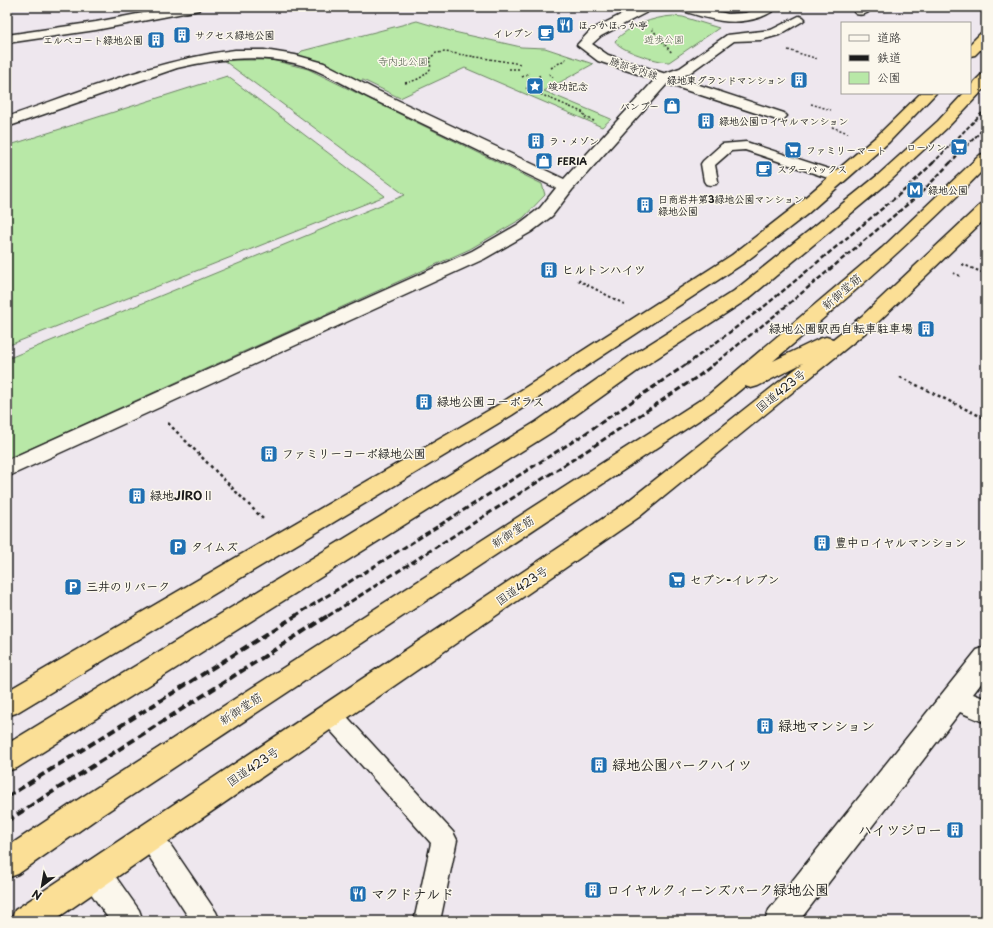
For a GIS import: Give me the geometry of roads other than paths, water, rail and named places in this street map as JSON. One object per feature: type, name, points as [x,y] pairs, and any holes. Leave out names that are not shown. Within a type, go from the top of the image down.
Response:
[{"type":"highway","points":[[971,51],[986,36]]},
{"type":"highway","points":[[7,759],[544,427],[639,360],[741,295],[884,178],[943,124],[986,78]]},
{"type":"highway","points":[[7,705],[504,410],[738,259],[800,211],[883,139],[928,94]]},
{"type":"highway","name":"新御堂筋","points":[[7,864],[89,808],[716,400],[803,326],[944,201],[986,158]]},
{"type":"highway","name":"国道423号","points":[[26,921],[631,512],[869,320],[986,209]]},
{"type":"highway","points":[[639,360],[738,259]]},
{"type":"highway","points":[[716,400],[869,320]]},
{"type":"street","points":[[7,39],[96,26],[194,7]]},
{"type":"street","name":"勝部寺内線","points":[[646,7],[596,33],[584,45],[603,58],[664,78]]},
{"type":"street","points":[[685,7],[719,17],[739,19],[756,15],[770,7]]},
{"type":"street","points":[[7,122],[173,65],[203,58],[235,54],[264,54],[295,59],[319,66],[371,93],[566,186]]},
{"type":"street","points":[[7,469],[478,255],[525,228],[546,212],[566,186],[664,78],[779,116]]},
{"type":"street","points":[[780,921],[986,658]]},
{"type":"street","points":[[955,698],[986,711]]},
{"type":"street","points":[[95,873],[128,921]]},
{"type":"lane","points":[[664,78],[684,71],[731,38],[760,36],[775,33],[799,19]]},
{"type":"lane","points":[[711,181],[708,164],[727,147],[746,146],[839,177]]},
{"type":"lane","points":[[331,715],[444,840],[427,921]]},
{"type":"lane","points":[[150,836],[207,921]]},
{"type":"railway","points":[[934,162],[986,109]]},
{"type":"railway","points":[[950,163],[986,126]]},
{"type":"railway","points":[[686,365],[766,305],[907,188],[934,162]]},
{"type":"railway","points":[[713,365],[779,312],[921,193],[951,162]]},
{"type":"railway","points":[[295,616],[580,437],[687,364]]},
{"type":"railway","points":[[328,616],[594,446],[714,364]]},
{"type":"railway","points":[[7,797],[297,615]]},
{"type":"railway","points":[[7,821],[329,615]]},
{"type":"place","name":"ほっかほっか亭","points":[[565,25]]},
{"type":"place","name":"イレブン","points":[[546,33]]},
{"type":"place","name":"サクセス緑地公園","points":[[182,35]]},
{"type":"place","name":"エルベコート緑地公園","points":[[156,40]]},
{"type":"place","name":"緑地東グランドマンション","points":[[799,80]]},
{"type":"place","name":"竣功記念","points":[[535,86]]},
{"type":"place","name":"バンブー","points":[[672,106]]},
{"type":"place","name":"緑地公園ロイヤルマンション","points":[[706,121]]},
{"type":"place","name":"ラ・メゾン","points":[[536,141]]},
{"type":"place","name":"ローソン","points":[[959,147]]},
{"type":"place","name":"ファミリーマート","points":[[793,150]]},
{"type":"place","name":"FERIA","points":[[544,161]]},
{"type":"place","name":"スターバックス","points":[[764,169]]},
{"type":"place","name":"緑地公園","points":[[915,190]]},
{"type":"place","name":"日商岩井第3緑地公園マンション 緑地公園","points":[[645,205]]},
{"type":"place","name":"ヒルトンハイツ","points":[[549,270]]},
{"type":"place","name":"緑地公園駅西自転車駐車場","points":[[926,329]]},
{"type":"place","name":"緑地公園コーポラス","points":[[424,402]]},
{"type":"place","name":"ファミリーコーポ緑地公園","points":[[269,454]]},
{"type":"place","name":"緑地JIROⅡ","points":[[137,496]]},
{"type":"place","name":"豊中ロイヤルマンション","points":[[822,543]]},
{"type":"place","name":"タイムズ","points":[[178,547]]},
{"type":"place","name":"セブン-イレブン","points":[[677,580]]},
{"type":"place","name":"三井のリパーク","points":[[73,587]]},
{"type":"place","name":"緑地マンション","points":[[765,726]]},
{"type":"place","name":"緑地公園パークハイツ","points":[[599,765]]},
{"type":"place","name":"ハイツジロー","points":[[955,830]]},
{"type":"place","name":"ロイヤルクィーンズパーク緑地公園","points":[[593,890]]},
{"type":"place","name":"マクドナルド","points":[[358,894]]},
{"type":"park label","name":"遊歩公園","points":[[664,39]]},
{"type":"park label","name":"寺内北公園","points":[[403,61]]}]
